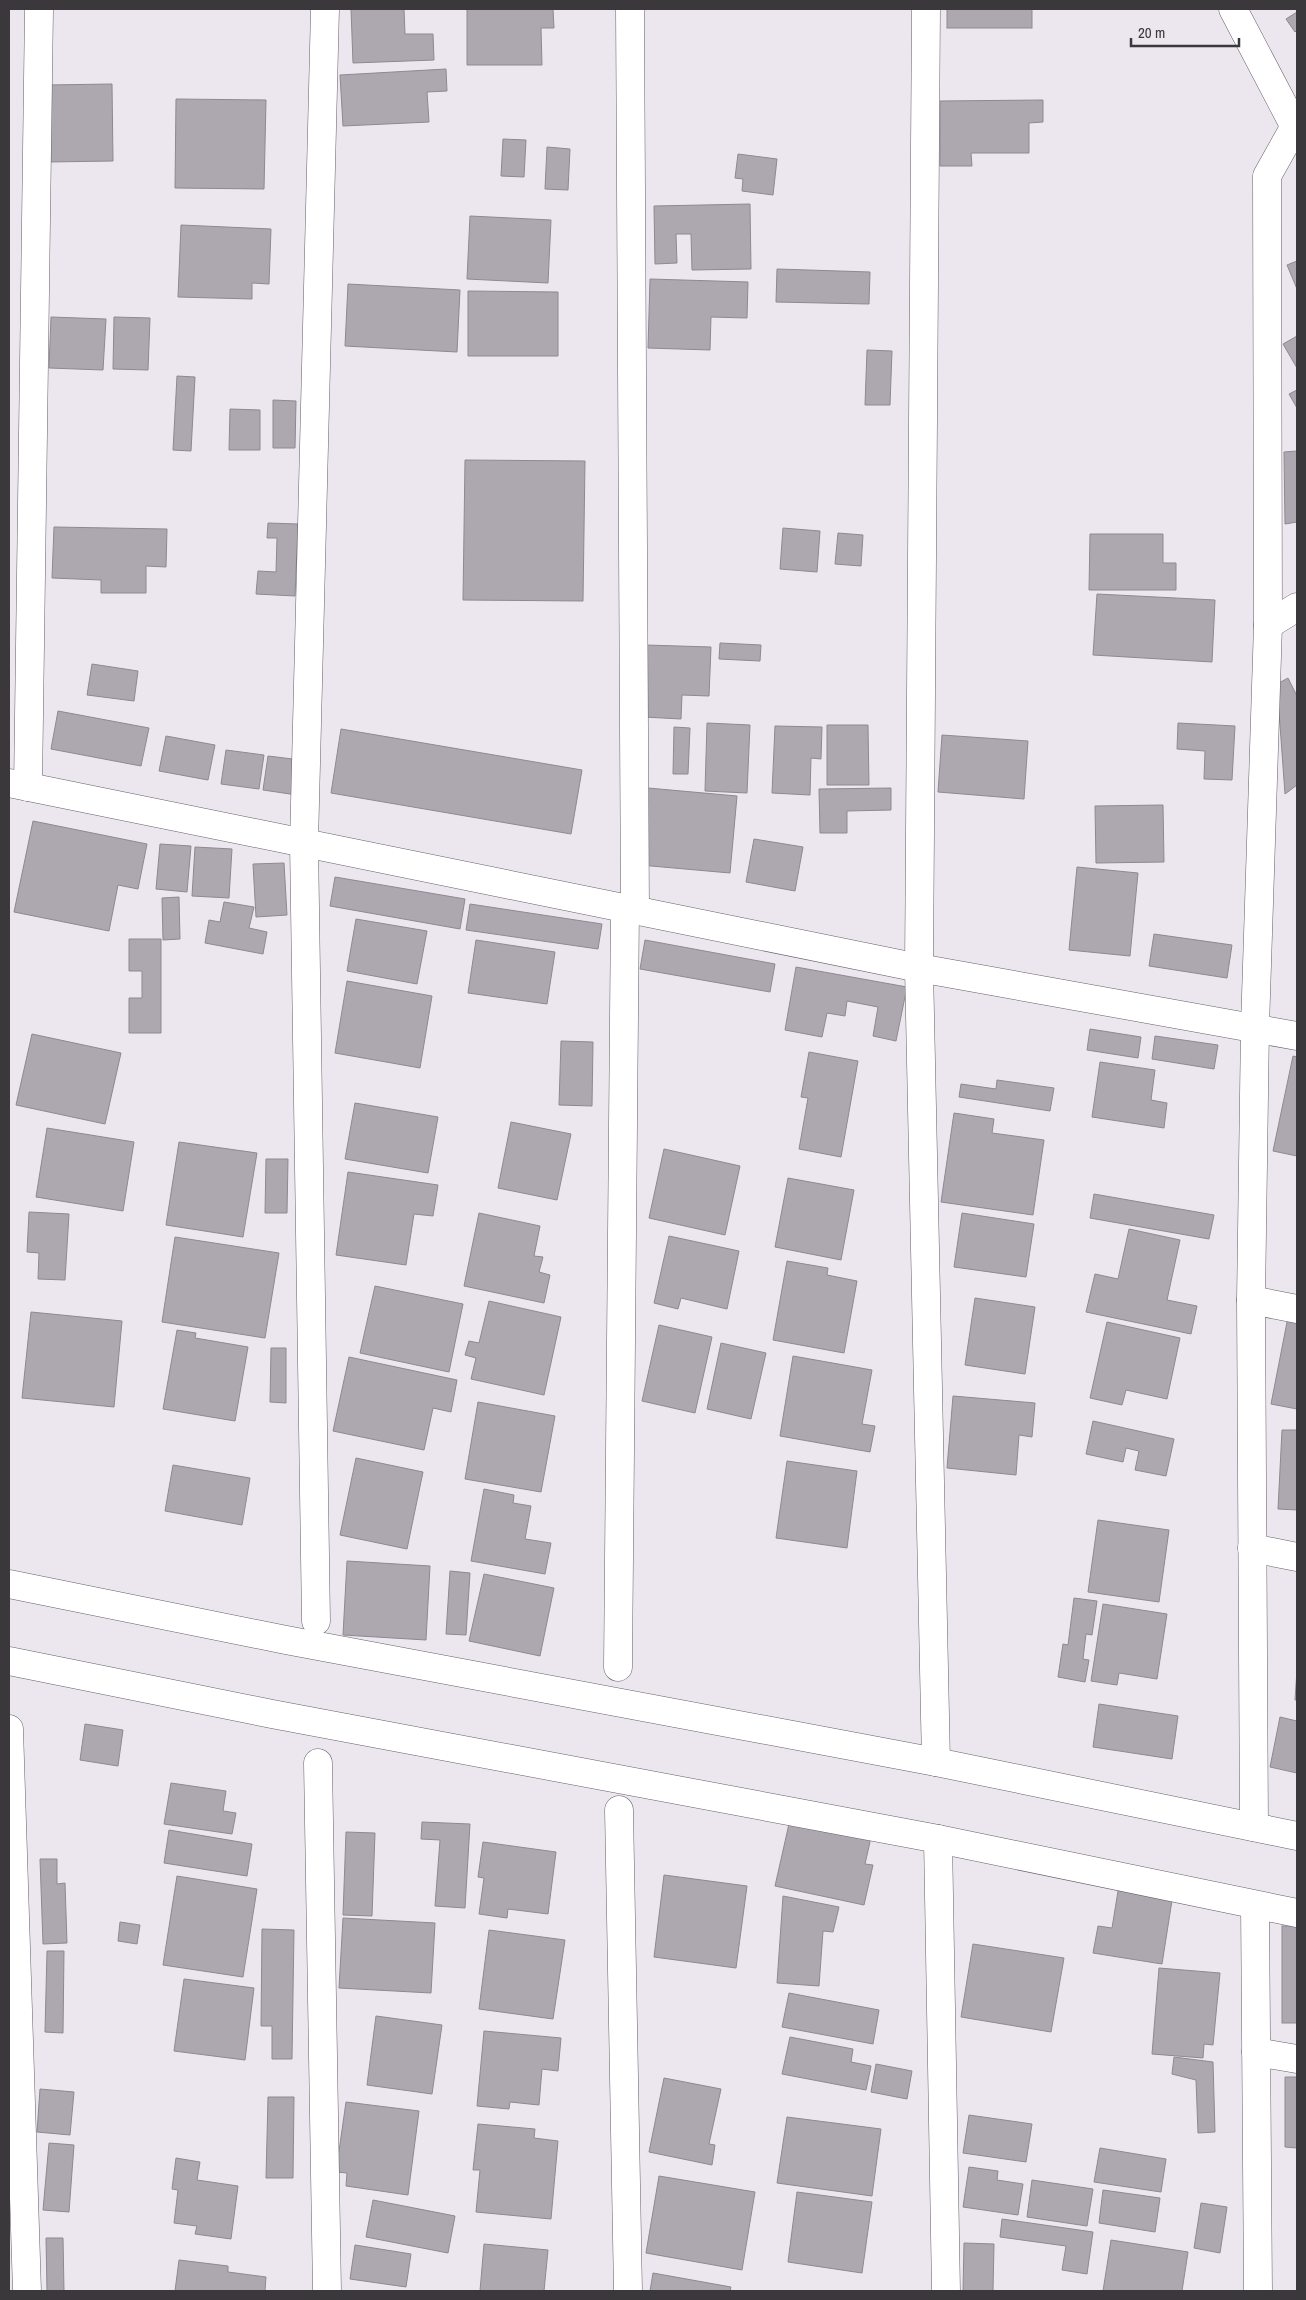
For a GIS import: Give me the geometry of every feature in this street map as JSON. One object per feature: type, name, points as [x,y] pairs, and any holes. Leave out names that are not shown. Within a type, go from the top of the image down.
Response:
[{"type":"street","points":[[39,9],[18,785],[919,968],[1297,1036]]},
{"type":"street","points":[[316,1622],[304,843],[325,9]]},
{"type":"street","points":[[618,1667],[630,909],[630,9]]},
{"type":"street","points":[[926,9],[919,968],[936,1762]]},
{"type":"street","points":[[1234,9],[1296,128],[1267,176],[1268,625],[1254,1027],[1250,1300],[1254,1827]]},
{"type":"street","points":[[1268,625],[1297,607]]},
{"type":"street","points":[[1250,1300],[1297,1309]]},
{"type":"street","points":[[1252,1548],[1297,1557]]},
{"type":"street","points":[[9,1584],[296,1642],[936,1762],[1297,1836]]},
{"type":"street","points":[[9,1661],[272,1714],[938,1840],[1297,1913]]},
{"type":"street","points":[[9,1729],[27,2291]]},
{"type":"street","points":[[318,1763],[327,2291]]},
{"type":"street","points":[[619,1810],[628,2291]]},
{"type":"street","points":[[938,1840],[946,2291]]},
{"type":"street","points":[[1255,1905],[1258,2291]]},
{"type":"street","points":[[1256,2052],[1297,2059]]},
{"type":"building","points":[[351,9],[404,9],[405,34],[433,34],[434,60],[353,63]]},
{"type":"building","points":[[467,9],[553,9],[554,28],[541,28],[542,65],[467,65]]},
{"type":"building","points":[[947,9],[1032,9],[1032,28],[947,28]]},
{"type":"building","points":[[1297,12],[1297,30],[1295,32],[1286,19]]},
{"type":"building","points":[[446,69],[447,91],[427,92],[429,122],[343,126],[340,75]]},
{"type":"building","points":[[112,84],[113,161],[48,162],[47,85]]},
{"type":"building","points":[[176,99],[266,100],[264,189],[175,188]]},
{"type":"building","points":[[1043,100],[1043,122],[1029,123],[1029,153],[971,153],[972,166],[940,166],[940,101]]},
{"type":"building","points":[[503,139],[526,140],[524,177],[501,176]]},
{"type":"building","points":[[547,147],[570,149],[568,190],[545,189]]},
{"type":"building","points":[[738,154],[777,159],[773,195],[742,191],[743,179],[735,178]]},
{"type":"building","points":[[750,204],[751,269],[692,270],[691,234],[676,234],[677,263],[655,264],[654,206]]},
{"type":"building","points":[[470,216],[551,220],[548,283],[467,279]]},
{"type":"building","points":[[181,225],[271,229],[269,284],[252,283],[252,299],[178,297]]},
{"type":"building","points":[[1297,261],[1297,289],[1287,265]]},
{"type":"building","points":[[777,269],[870,272],[869,304],[776,302]]},
{"type":"building","points":[[650,279],[748,282],[747,318],[711,317],[710,350],[648,348]]},
{"type":"building","points":[[348,284],[460,290],[457,352],[345,346]]},
{"type":"building","points":[[468,291],[558,292],[558,356],[468,356]]},
{"type":"building","points":[[51,317],[106,319],[103,370],[49,368]]},
{"type":"building","points":[[114,317],[150,318],[148,370],[113,369]]},
{"type":"building","points":[[1297,336],[1297,368],[1283,344]]},
{"type":"building","points":[[867,350],[892,351],[890,405],[865,405]]},
{"type":"building","points":[[177,376],[195,377],[191,451],[173,450]]},
{"type":"building","points":[[1297,390],[1297,408],[1289,394]]},
{"type":"building","points":[[273,400],[296,401],[295,448],[273,448]]},
{"type":"building","points":[[230,409],[260,410],[260,450],[229,450]]},
{"type":"building","points":[[1297,451],[1297,522],[1285,524],[1284,452]]},
{"type":"building","points":[[465,460],[585,461],[583,601],[463,600]]},
{"type":"building","points":[[268,523],[298,524],[295,596],[256,594],[258,571],[276,572],[277,538],[267,538]]},
{"type":"building","points":[[54,527],[167,529],[166,567],[146,566],[146,593],[101,593],[101,580],[52,578]]},
{"type":"building","points":[[783,528],[820,531],[817,572],[780,569]]},
{"type":"building","points":[[838,533],[863,535],[861,566],[835,564]]},
{"type":"building","points":[[1090,534],[1163,534],[1163,563],[1176,563],[1176,590],[1089,590]]},
{"type":"building","points":[[1097,594],[1215,600],[1212,662],[1093,655]]},
{"type":"building","points":[[720,643],[761,645],[760,661],[719,659]]},
{"type":"building","points":[[646,645],[711,647],[709,696],[682,695],[681,719],[644,717]]},
{"type":"building","points":[[92,664],[138,671],[134,701],[87,695]]},
{"type":"building","points":[[1288,678],[1297,696],[1297,785],[1285,794],[1277,684]]},
{"type":"building","points":[[58,711],[149,728],[141,766],[51,749]]},
{"type":"building","points":[[707,723],[750,725],[747,793],[705,791]]},
{"type":"building","points":[[1178,723],[1235,726],[1232,780],[1204,779],[1205,751],[1177,749]]},
{"type":"building","points":[[827,725],[868,725],[869,785],[827,785]]},
{"type":"building","points":[[775,726],[822,727],[821,759],[811,758],[810,795],[772,793]]},
{"type":"building","points":[[674,727],[690,728],[688,774],[673,774]]},
{"type":"building","points":[[341,729],[582,770],[571,834],[331,793]]},
{"type":"building","points":[[942,735],[1028,741],[1024,799],[938,792]]},
{"type":"building","points":[[166,736],[215,745],[208,780],[159,771]]},
{"type":"building","points":[[226,750],[264,755],[259,789],[221,784]]},
{"type":"building","points":[[268,756],[301,760],[297,795],[263,790]]},
{"type":"building","points":[[648,788],[737,796],[730,873],[640,865]]},
{"type":"building","points":[[891,788],[891,810],[847,811],[847,833],[820,833],[819,789]]},
{"type":"building","points":[[1163,805],[1164,862],[1096,863],[1095,806]]},
{"type":"building","points":[[33,821],[147,844],[138,889],[118,885],[109,931],[14,912]]},
{"type":"building","points":[[754,839],[803,847],[795,891],[746,882]]},
{"type":"building","points":[[160,844],[191,846],[187,892],[156,889]]},
{"type":"building","points":[[195,847],[232,849],[229,898],[192,896]]},
{"type":"building","points":[[284,863],[287,915],[256,917],[253,864]]},
{"type":"building","points":[[1077,867],[1138,873],[1130,956],[1069,950]]},
{"type":"building","points":[[335,877],[465,899],[460,929],[330,906]]},
{"type":"building","points":[[179,897],[180,939],[163,940],[162,898]]},
{"type":"building","points":[[224,902],[254,907],[249,928],[267,932],[263,954],[205,943],[209,920],[220,922]]},
{"type":"building","points":[[470,904],[602,924],[598,949],[466,930]]},
{"type":"building","points":[[356,919],[427,931],[417,984],[347,971]]},
{"type":"building","points":[[1154,934],[1232,945],[1227,978],[1149,966]]},
{"type":"building","points":[[129,939],[161,939],[161,1033],[129,1033],[129,998],[142,998],[142,971],[129,971]]},
{"type":"building","points":[[476,940],[555,952],[547,1004],[468,993]]},
{"type":"building","points":[[645,940],[775,964],[770,992],[640,969]]},
{"type":"building","points":[[796,967],[907,987],[896,1041],[873,1036],[878,1007],[847,1001],[845,1016],[827,1013],[822,1037],[785,1030]]},
{"type":"building","points":[[347,981],[432,996],[420,1068],[335,1053]]},
{"type":"building","points":[[1090,1029],[1141,1037],[1138,1058],[1087,1050]]},
{"type":"building","points":[[32,1034],[121,1053],[105,1124],[16,1105]]},
{"type":"building","points":[[1155,1036],[1218,1045],[1214,1069],[1152,1059]]},
{"type":"building","points":[[561,1041],[593,1042],[592,1106],[559,1105]]},
{"type":"building","points":[[809,1052],[858,1061],[841,1157],[799,1149],[808,1098],[801,1097]]},
{"type":"building","points":[[1293,1056],[1297,1057],[1297,1156],[1273,1151]]},
{"type":"building","points":[[1100,1062],[1155,1070],[1151,1100],[1167,1103],[1164,1128],[1092,1117]]},
{"type":"building","points":[[997,1080],[1054,1088],[1050,1111],[959,1097],[961,1084],[996,1089]]},
{"type":"building","points":[[355,1103],[438,1117],[428,1173],[345,1159]]},
{"type":"building","points":[[954,1113],[994,1119],[992,1133],[1044,1140],[1033,1215],[941,1202]]},
{"type":"building","points":[[511,1122],[571,1134],[557,1200],[498,1188]]},
{"type":"building","points":[[47,1128],[134,1142],[123,1211],[36,1197]]},
{"type":"building","points":[[179,1142],[257,1153],[243,1237],[166,1225]]},
{"type":"building","points":[[664,1149],[740,1166],[725,1235],[649,1218]]},
{"type":"building","points":[[266,1159],[288,1159],[287,1213],[265,1213]]},
{"type":"building","points":[[348,1172],[438,1185],[433,1216],[414,1214],[406,1265],[336,1255]]},
{"type":"building","points":[[788,1178],[854,1190],[841,1260],[775,1247]]},
{"type":"building","points":[[1094,1194],[1214,1215],[1209,1239],[1090,1218]]},
{"type":"building","points":[[29,1212],[69,1214],[65,1280],[38,1279],[39,1253],[27,1252]]},
{"type":"building","points":[[479,1213],[540,1226],[534,1256],[543,1257],[539,1272],[550,1275],[544,1303],[464,1286]]},
{"type":"building","points":[[962,1213],[1034,1224],[1026,1277],[954,1267]]},
{"type":"building","points":[[1129,1229],[1180,1240],[1167,1300],[1197,1306],[1191,1334],[1086,1312],[1095,1274],[1118,1279]]},
{"type":"building","points":[[669,1236],[739,1251],[727,1309],[681,1298],[678,1309],[654,1303]]},
{"type":"building","points":[[175,1237],[279,1253],[265,1338],[162,1322]]},
{"type":"building","points":[[787,1261],[828,1268],[827,1275],[857,1281],[844,1353],[773,1340]]},
{"type":"building","points":[[375,1286],[463,1304],[449,1372],[360,1353]]},
{"type":"building","points":[[975,1298],[1035,1307],[1025,1374],[965,1365]]},
{"type":"building","points":[[489,1301],[561,1317],[544,1395],[471,1379],[476,1358],[465,1355],[469,1341],[479,1343]]},
{"type":"building","points":[[31,1312],[122,1321],[114,1407],[22,1398]]},
{"type":"building","points":[[1288,1317],[1297,1319],[1297,1409],[1271,1404]]},
{"type":"building","points":[[1107,1322],[1180,1338],[1167,1399],[1126,1390],[1122,1405],[1090,1398]]},
{"type":"building","points":[[659,1325],[712,1337],[695,1413],[642,1401]]},
{"type":"building","points":[[177,1330],[196,1333],[195,1338],[248,1347],[235,1421],[163,1409]]},
{"type":"building","points":[[721,1343],[766,1353],[751,1419],[707,1409]]},
{"type":"building","points":[[271,1348],[286,1348],[286,1403],[270,1402]]},
{"type":"building","points":[[793,1356],[872,1370],[862,1424],[875,1426],[870,1452],[780,1436]]},
{"type":"building","points":[[349,1357],[457,1380],[451,1412],[433,1408],[424,1450],[333,1431]]},
{"type":"building","points":[[953,1396],[1035,1403],[1032,1437],[1019,1435],[1016,1475],[947,1468]]},
{"type":"building","points":[[478,1402],[555,1416],[541,1492],[465,1479]]},
{"type":"building","points":[[1093,1421],[1174,1439],[1166,1476],[1135,1470],[1139,1451],[1126,1448],[1123,1462],[1086,1454]]},
{"type":"building","points":[[1282,1430],[1297,1430],[1297,1510],[1278,1509]]},
{"type":"building","points":[[356,1458],[423,1472],[407,1549],[340,1535]]},
{"type":"building","points":[[787,1461],[857,1471],[847,1548],[776,1538]]},
{"type":"building","points":[[173,1465],[250,1478],[242,1525],[165,1511]]},
{"type":"building","points":[[484,1489],[514,1495],[513,1503],[531,1506],[525,1539],[551,1543],[545,1574],[471,1561]]},
{"type":"building","points":[[1098,1520],[1169,1530],[1159,1602],[1088,1592]]},
{"type":"building","points":[[347,1561],[430,1566],[426,1640],[343,1635]]},
{"type":"building","points":[[450,1571],[470,1573],[466,1635],[446,1634]]},
{"type":"building","points":[[484,1574],[554,1588],[540,1656],[469,1641]]},
{"type":"building","points":[[1074,1598],[1097,1601],[1092,1635],[1086,1634],[1083,1659],[1089,1660],[1085,1682],[1058,1677],[1063,1644],[1068,1645]]},
{"type":"building","points":[[1103,1604],[1167,1614],[1157,1679],[1119,1673],[1117,1685],[1091,1681]]},
{"type":"building","points":[[1297,1670],[1297,1700],[1295,1700]]},
{"type":"building","points":[[1099,1704],[1178,1716],[1172,1759],[1093,1747]]},
{"type":"building","points":[[1280,1717],[1297,1721],[1297,1773],[1270,1767]]},
{"type":"building","points":[[85,1724],[123,1730],[118,1766],[80,1760]]},
{"type":"building","points":[[171,1783],[226,1791],[223,1811],[236,1813],[232,1834],[164,1824]]},
{"type":"building","points":[[791,1815],[872,1833],[865,1864],[873,1865],[864,1905],[775,1886]]},
{"type":"building","points":[[422,1822],[470,1824],[465,1908],[435,1906],[440,1840],[421,1839]]},
{"type":"building","points":[[169,1830],[252,1844],[247,1876],[164,1863]]},
{"type":"building","points":[[346,1832],[375,1833],[372,1916],[343,1915]]},
{"type":"building","points":[[483,1842],[556,1852],[548,1914],[508,1909],[507,1918],[479,1914],[484,1878],[478,1877]]},
{"type":"building","points":[[40,1859],[57,1859],[57,1884],[65,1883],[67,1943],[43,1944]]},
{"type":"building","points":[[664,1875],[747,1886],[736,1968],[654,1957]]},
{"type":"building","points":[[177,1876],[257,1889],[243,1977],[163,1965]]},
{"type":"building","points":[[1119,1885],[1173,1894],[1162,1964],[1093,1953],[1098,1926],[1112,1928]]},
{"type":"building","points":[[783,1896],[839,1907],[833,1932],[823,1931],[819,1986],[777,1983]]},
{"type":"building","points":[[343,1918],[435,1923],[431,1993],[339,1988]]},
{"type":"building","points":[[120,1922],[140,1925],[137,1944],[118,1941]]},
{"type":"building","points":[[1282,1926],[1297,1926],[1297,2023],[1282,2023]]},
{"type":"building","points":[[262,1929],[294,1930],[292,2059],[272,2059],[272,2026],[261,2026]]},
{"type":"building","points":[[489,1930],[565,1940],[553,2019],[479,2009]]},
{"type":"building","points":[[973,1944],[1064,1958],[1051,2032],[961,2017]]},
{"type":"building","points":[[47,1951],[64,1951],[63,2033],[45,2032]]},
{"type":"building","points":[[1159,1968],[1220,1973],[1213,2045],[1204,2044],[1203,2058],[1152,2054]]},
{"type":"building","points":[[184,1979],[254,1988],[245,2060],[174,2051]]},
{"type":"building","points":[[789,1993],[879,2010],[873,2044],[782,2027]]},
{"type":"building","points":[[376,2016],[442,2025],[432,2094],[367,2085]]},
{"type":"building","points":[[484,2031],[561,2038],[558,2071],[542,2069],[539,2105],[510,2102],[509,2109],[477,2106]]},
{"type":"building","points":[[790,2037],[853,2049],[851,2062],[871,2066],[866,2090],[782,2074]]},
{"type":"building","points":[[1174,2057],[1213,2062],[1215,2132],[1198,2133],[1196,2080],[1172,2074]]},
{"type":"building","points":[[876,2064],[912,2071],[907,2099],[871,2092]]},
{"type":"building","points":[[1285,2077],[1297,2077],[1297,2148],[1285,2147]]},
{"type":"building","points":[[664,2078],[721,2089],[709,2144],[715,2145],[712,2165],[649,2152]]},
{"type":"building","points":[[40,2089],[74,2092],[70,2135],[37,2132]]},
{"type":"building","points":[[268,2097],[294,2097],[293,2178],[266,2178]]},
{"type":"building","points":[[346,2102],[419,2111],[408,2195],[346,2186],[347,2173],[336,2172]]},
{"type":"building","points":[[969,2115],[1032,2124],[1026,2162],[963,2153]]},
{"type":"building","points":[[787,2117],[881,2129],[872,2196],[777,2183]]},
{"type":"building","points":[[478,2124],[535,2129],[534,2138],[558,2141],[551,2219],[476,2212],[480,2170],[473,2170]]},
{"type":"building","points":[[49,2143],[74,2145],[69,2212],[43,2210]]},
{"type":"building","points":[[1100,2148],[1166,2159],[1161,2192],[1094,2182]]},
{"type":"building","points":[[176,2158],[200,2162],[197,2180],[238,2186],[231,2239],[195,2234],[197,2226],[174,2223],[178,2190],[172,2189]]},
{"type":"building","points":[[969,2167],[998,2171],[997,2180],[1023,2184],[1018,2215],[963,2207]]},
{"type":"building","points":[[659,2176],[755,2192],[742,2270],[646,2253]]},
{"type":"building","points":[[1032,2180],[1093,2189],[1087,2226],[1027,2217]]},
{"type":"building","points":[[1103,2190],[1160,2198],[1155,2232],[1099,2223]]},
{"type":"building","points":[[797,2192],[872,2202],[862,2273],[788,2262]]},
{"type":"building","points":[[373,2200],[455,2216],[448,2253],[366,2237]]},
{"type":"building","points":[[1201,2203],[1227,2207],[1220,2253],[1194,2248]]},
{"type":"building","points":[[1002,2219],[1093,2232],[1087,2274],[1062,2270],[1066,2246],[1000,2237]]},
{"type":"building","points":[[46,2238],[63,2238],[64,2291],[47,2291]]},
{"type":"building","points":[[1111,2240],[1188,2252],[1182,2291],[1103,2291]]},
{"type":"building","points":[[964,2243],[994,2244],[993,2291],[963,2291]]},
{"type":"building","points":[[484,2244],[548,2250],[544,2291],[480,2291]]},
{"type":"building","points":[[355,2245],[411,2254],[406,2287],[350,2279]]},
{"type":"building","points":[[179,2260],[228,2266],[228,2272],[266,2277],[265,2291],[175,2291]]},
{"type":"building","points":[[653,2273],[731,2287],[730,2291],[650,2291]]}]
